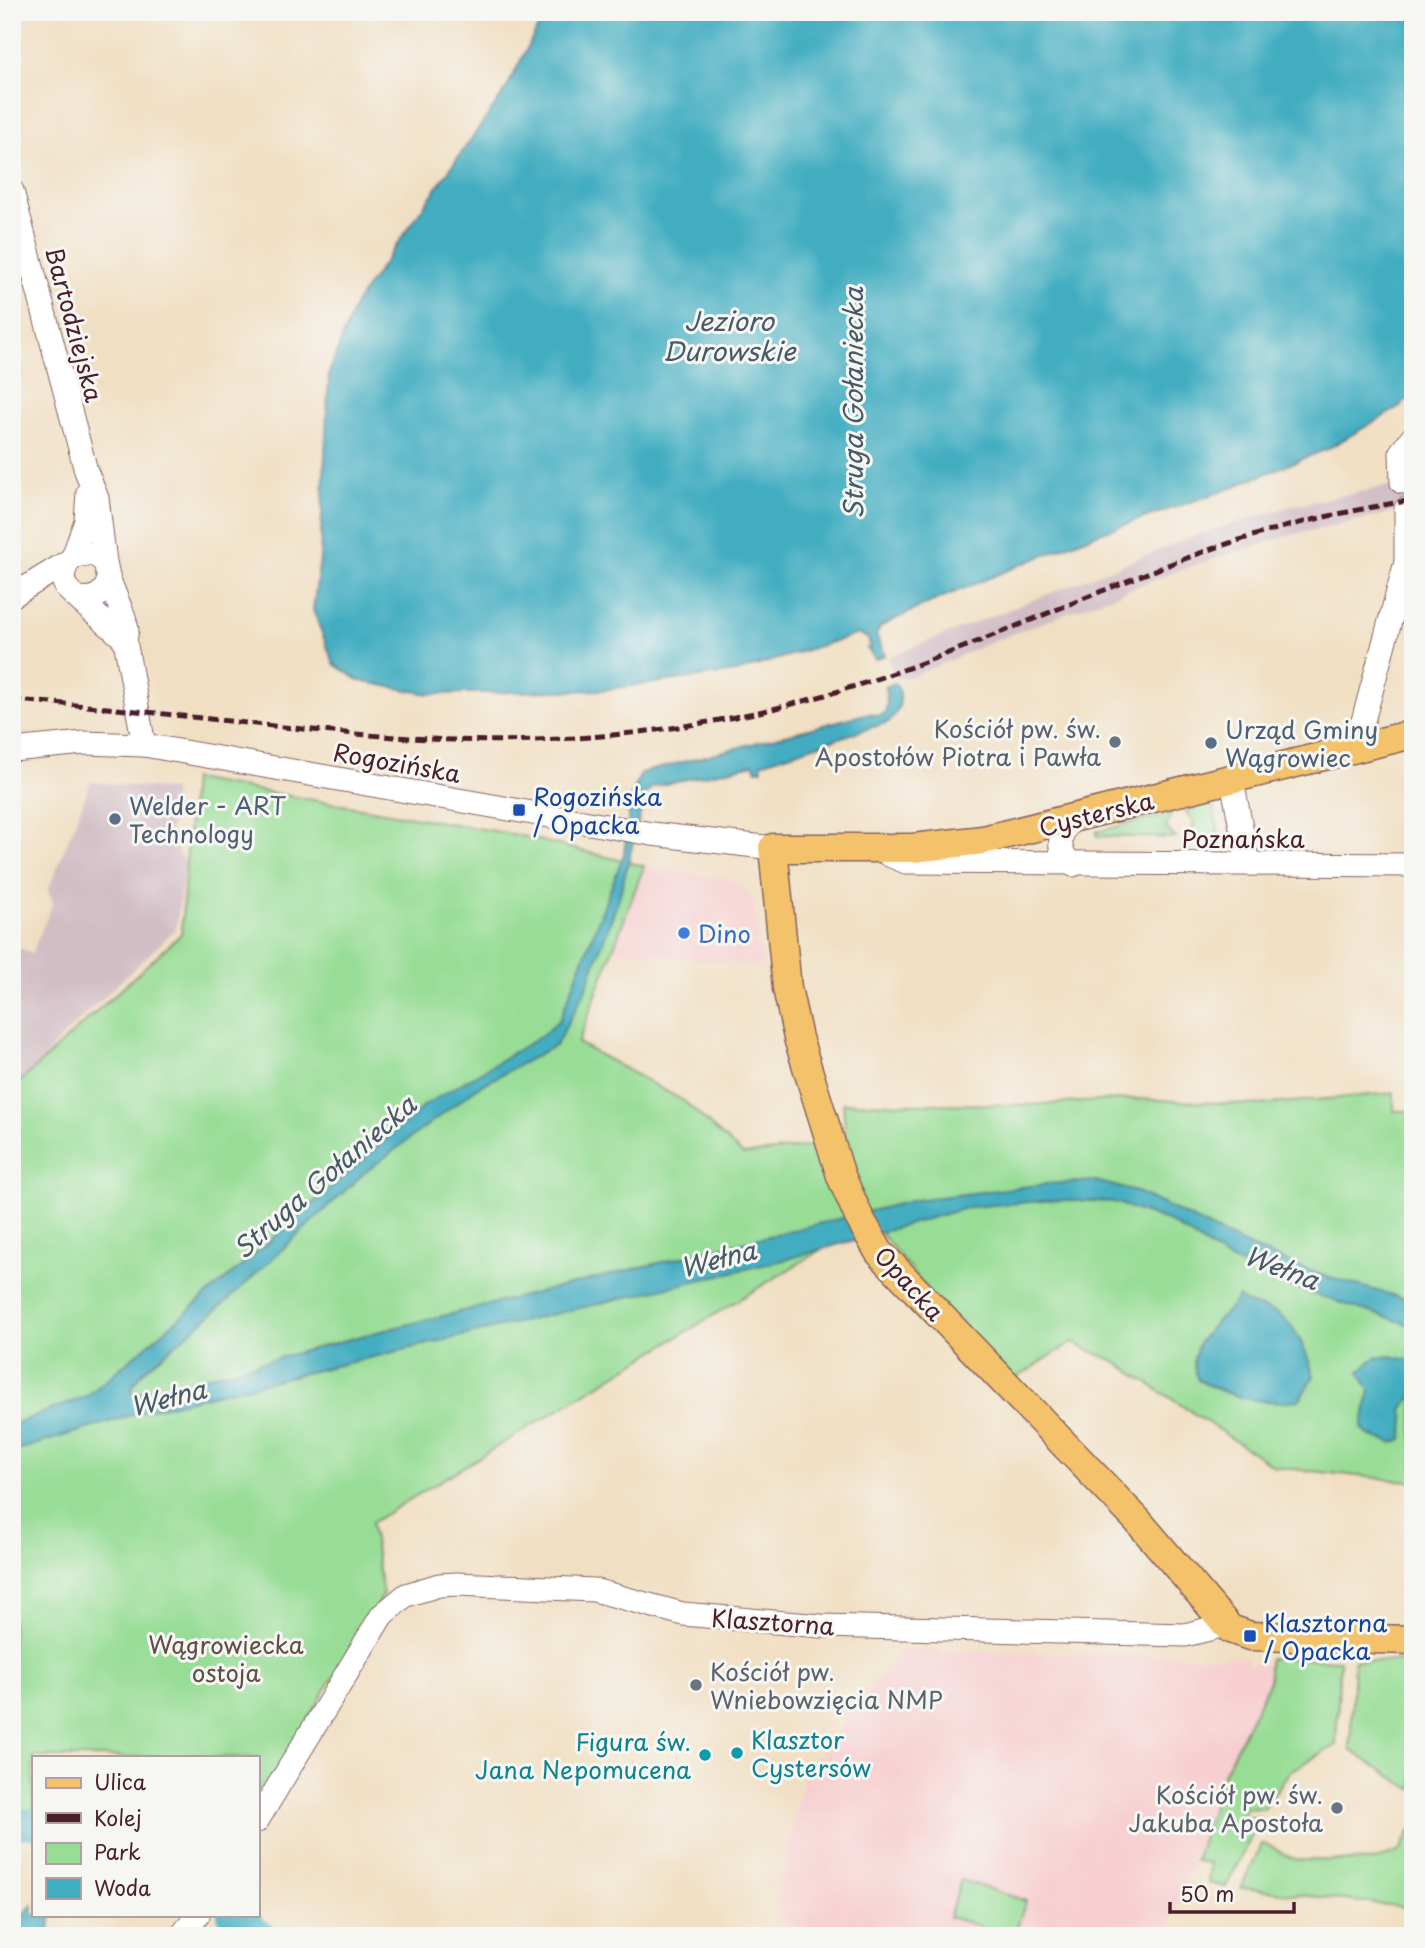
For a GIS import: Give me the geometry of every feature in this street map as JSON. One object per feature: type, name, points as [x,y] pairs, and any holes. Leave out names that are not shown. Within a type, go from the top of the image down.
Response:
[{"type":"main road","name":"Cysterska","points":[[773,848],[913,848],[983,840],[1413,734]]},
{"type":"main road","name":"Opacka","points":[[773,848],[787,988],[798,1038],[841,1176],[859,1217],[879,1252],[1138,1521],[1225,1625]]},
{"type":"main road","points":[[1225,1625],[1240,1634],[1250,1636],[1413,1640]]},
{"type":"street","name":"Bartodziejska","points":[[12,191],[86,471],[97,498],[107,571],[127,630],[125,640],[144,745]]},
{"type":"street","points":[[1402,482],[1401,452],[1413,437]]},
{"type":"street","name":"Bartodziejska","points":[[71,559],[88,509],[86,471]]},
{"type":"street","points":[[1362,747],[1360,732],[1406,562],[1406,509]]},
{"type":"street","points":[[12,596],[71,559],[87,553],[107,571],[101,594],[87,599],[36,583]]},
{"type":"street","points":[[71,559],[64,572],[73,593],[125,640]]},
{"type":"street","name":"Rogozińska","points":[[12,750],[84,743],[144,745],[652,834],[773,848]]},
{"type":"street","points":[[1232,780],[1248,864]]},
{"type":"street","points":[[1073,819],[1065,826],[1060,843],[1066,859],[1073,865]]},
{"type":"street","name":"Poznańska","points":[[872,849],[906,862],[1413,865]]},
{"type":"street","name":"Klasztorna","points":[[259,1818],[382,1615],[406,1595],[431,1587],[457,1584],[594,1590],[683,1614],[821,1626],[1185,1635],[1225,1625]]},
{"type":"street","points":[[181,1936],[197,1916]]},
{"type":"shaded area","points":[[1413,481],[1413,508],[1287,536],[1188,567],[994,641],[913,676],[896,679],[888,657],[1205,532],[1295,505]]},
{"type":"shaded area","points":[[91,782],[174,790],[169,839],[185,862],[176,929],[67,1032],[12,1091],[12,945],[32,953],[53,902],[48,891]]},
{"type":"shaded area","points":[[644,866],[730,879],[752,896],[763,966],[611,950]]},
{"type":"shaded area","points":[[900,1650],[1248,1657],[1248,1664],[1269,1664],[1269,1683],[1224,1772],[1167,1936],[829,1936],[784,1923],[775,1906],[804,1775]]},
{"type":"green space","name":"Wągrowiecka ostoja","points":[[192,779],[517,835],[644,866],[578,1043],[684,1101],[743,1155],[846,1142],[843,1103],[1028,1105],[1137,1099],[1258,1105],[1394,1093],[1394,1111],[1413,1111],[1413,1482],[1275,1467],[1117,1363],[1072,1342],[1006,1385],[870,1220],[371,1523],[383,1595],[259,1801],[259,1756],[32,1756],[32,1838],[12,1833],[12,1089],[181,934]]},
{"type":"green space","points":[[1213,806],[1219,835],[1215,838],[1189,838],[1194,823],[1185,811]]},
{"type":"green space","points":[[1172,813],[1166,828],[1176,838],[1097,836],[1096,832]]},
{"type":"green space","points":[[1269,1658],[1340,1660],[1336,1745],[1290,1771],[1264,1809],[1246,1808],[1243,1817],[1260,1818],[1226,1887],[1208,1883],[1210,1863],[1195,1861],[1224,1772],[1269,1683]]},
{"type":"green space","points":[[1354,1660],[1413,1662],[1413,1790],[1350,1750]]},
{"type":"green space","points":[[1413,1827],[1413,1908],[1241,1888],[1262,1844],[1298,1860],[1374,1861],[1400,1851]]},
{"type":"green space","points":[[961,1880],[1026,1901],[1014,1936],[949,1917]]},
{"type":"water","name":"Jezioro Durowskie","points":[[546,12],[1413,12],[1413,394],[1398,408],[1327,449],[1220,492],[1093,535],[931,602],[881,626],[876,635],[885,655],[875,659],[867,648],[870,647],[868,638],[858,634],[736,672],[602,690],[429,694],[360,681],[334,664],[313,610],[320,559],[329,373],[355,304],[505,91]]},
{"type":"water","name":"Wełna","points":[[895,683],[900,692],[900,702],[889,722],[761,763],[762,769],[757,770],[754,764],[652,787],[645,795],[619,898],[585,991],[556,1045],[478,1087],[363,1174],[226,1302],[145,1370],[133,1385],[131,1393],[149,1392],[369,1334],[915,1200],[1047,1184],[1096,1181],[1140,1193],[1252,1248],[1321,1275],[1413,1301],[1413,1326],[1282,1284],[1224,1257],[1170,1222],[1114,1202],[1054,1200],[969,1207],[784,1260],[148,1410],[12,1452],[12,1425],[87,1396],[425,1105],[543,1035],[560,1019],[624,854],[631,797],[641,773],[869,713],[878,716],[885,713],[885,687]]},
{"type":"water","points":[[1239,1297],[1250,1305],[1278,1314],[1299,1337],[1314,1376],[1299,1400],[1272,1402],[1247,1399],[1198,1380],[1194,1367],[1199,1344]]},
{"type":"water","points":[[1391,1356],[1413,1361],[1413,1396],[1402,1409],[1405,1424],[1402,1439],[1393,1443],[1368,1435],[1362,1428],[1370,1390],[1359,1371],[1375,1358]]},
{"type":"water","points":[[32,1906],[32,1916],[52,1916],[49,1936],[12,1936],[12,1908],[13,1912],[23,1914]]},
{"type":"waterway","points":[[12,1823],[32,1824]]},
{"type":"waterway","points":[[233,1916],[262,1936]]},
{"type":"railway","points":[[12,700],[378,736],[472,741],[600,736],[685,726],[768,710],[881,678],[1154,570],[1259,534],[1310,520],[1413,500]]},
{"type":"place","name":"Kościół pw. św. Apostołów Piotra i Pawła","points":[[1115,742]]},
{"type":"place","name":"Urząd Gminy Wągrowiec","points":[[1211,743]]},
{"type":"place","name":"Rogozińska / Opacka","points":[[519,810]]},
{"type":"place","name":"Welder - ART Technology","points":[[115,819]]},
{"type":"place","name":"Dino","points":[[684,933]]},
{"type":"place","name":"Klasztorna / Opacka","points":[[1250,1636]]},
{"type":"place","name":"Kościół pw. Wniebowzięcia NMP","points":[[696,1685]]},
{"type":"place","name":"Klasztor Cystersów","points":[[737,1753]]},
{"type":"place","name":"Figura św. Jana Nepomucena","points":[[705,1755]]},
{"type":"place","name":"Kościół pw. św. Jakuba Apostoła","points":[[1337,1808]]},
{"type":"water label","name":"Struga Gołaniecka","points":[[852,403]]},
{"type":"water label","name":"Struga Gołaniecka","points":[[324,1176]]}]
